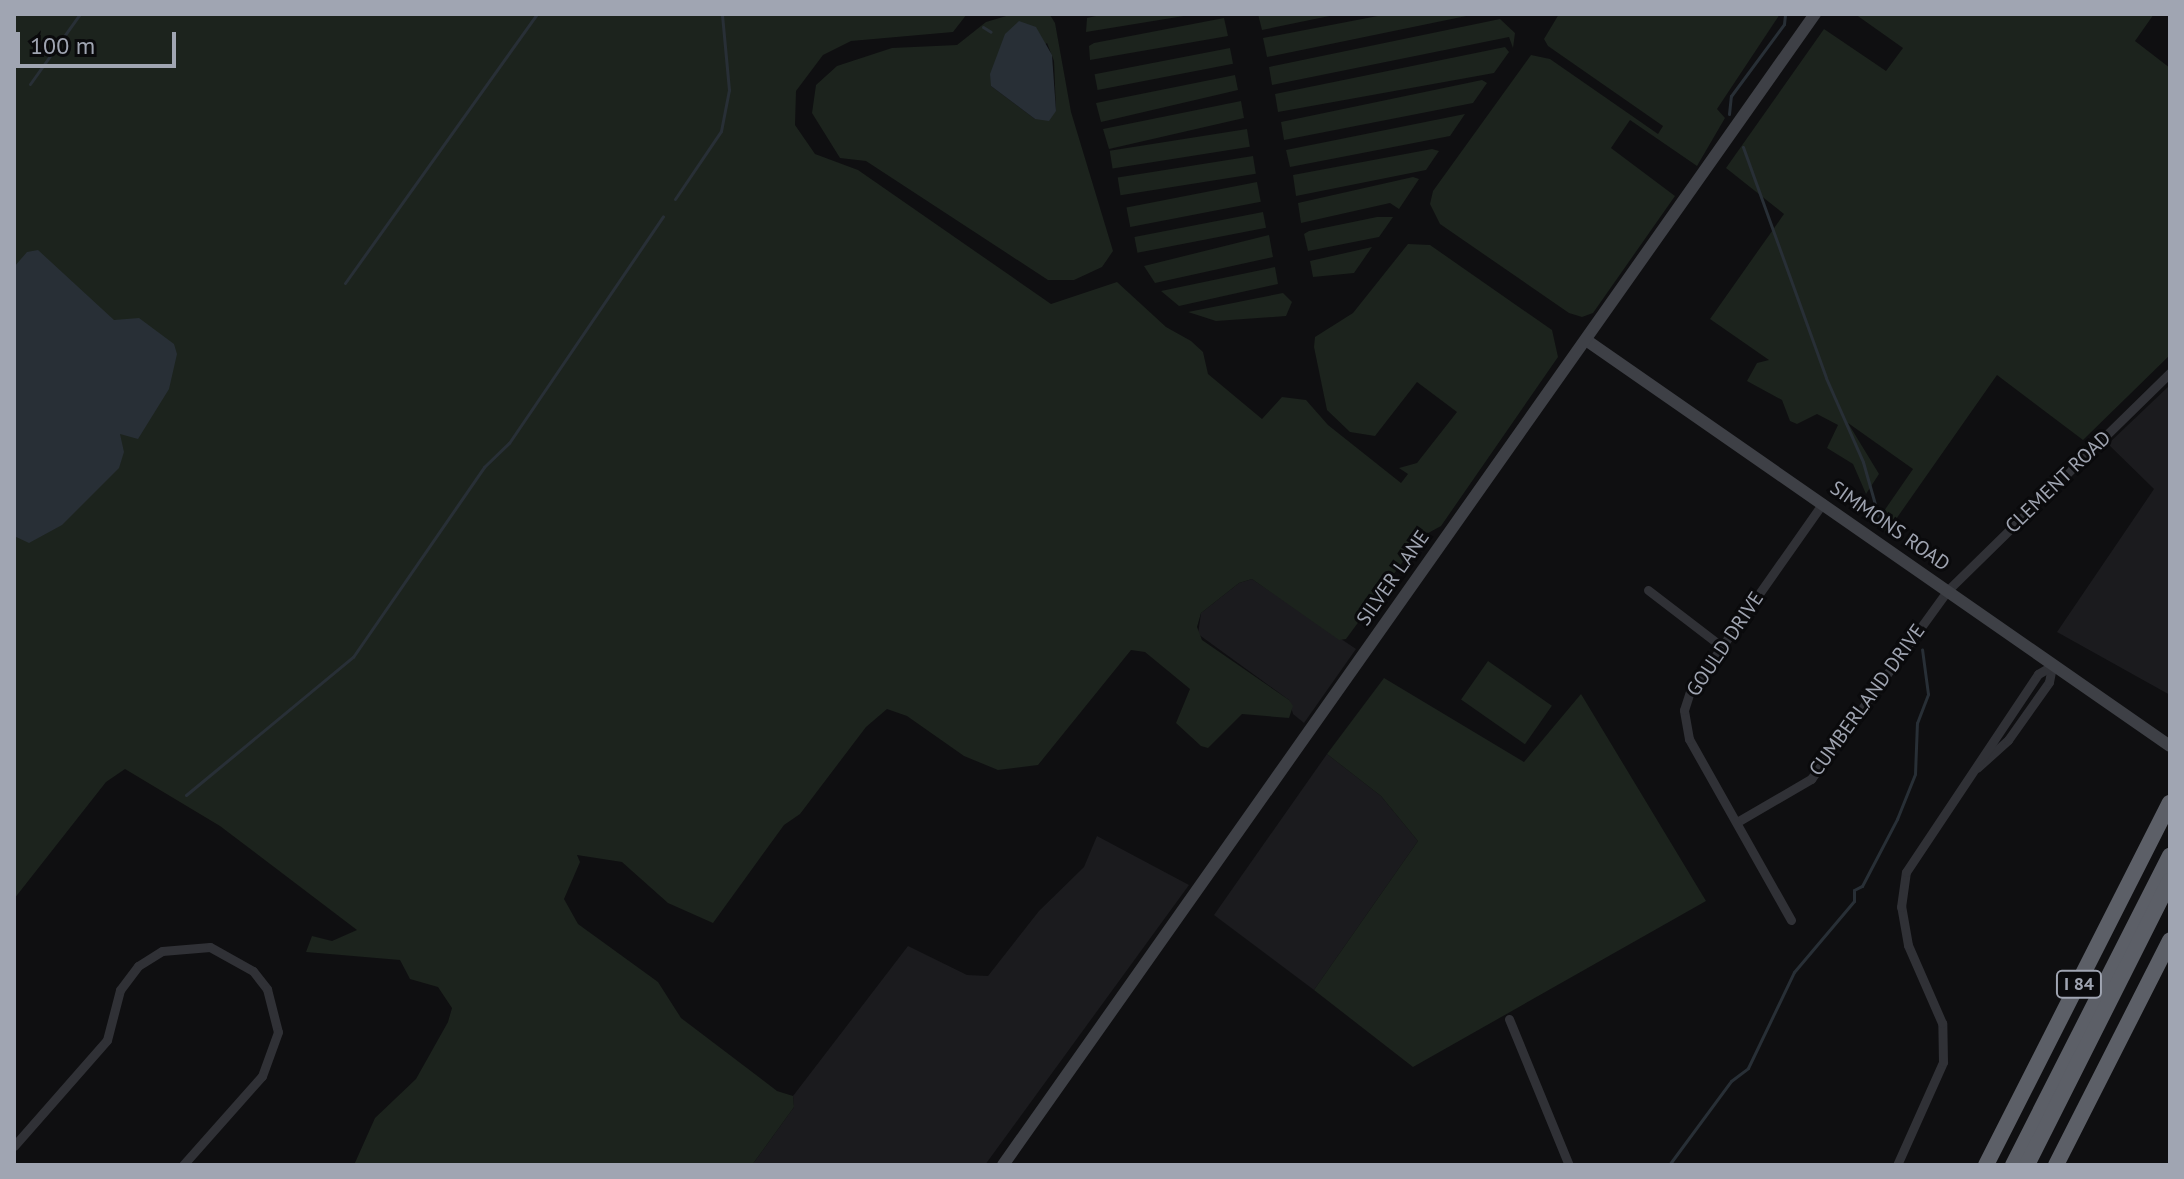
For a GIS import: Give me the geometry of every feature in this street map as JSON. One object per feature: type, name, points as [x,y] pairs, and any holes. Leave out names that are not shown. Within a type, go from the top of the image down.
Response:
[{"type":"highway","name":"I 84","points":[[1986,1165],[2170,803]]},
{"type":"highway","points":[[2013,1165],[2170,856]]},
{"type":"highway","points":[[2027,1165],[2170,881]]},
{"type":"highway","points":[[2056,1165],[2170,940]]},
{"type":"main road","name":"SILVER LANE","points":[[1003,1165],[1815,14]]},
{"type":"main road","name":"SIMMONS ROAD","points":[[1586,340],[2165,743]]},
{"type":"street","name":"CLEMENT ROAD","points":[[1947,591],[2170,373]]},
{"type":"street","name":"GOULD DRIVE","points":[[1791,920],[1685,727],[1690,692],[1823,503]]},
{"type":"street","points":[[1648,590],[1721,646]]},
{"type":"street","name":"CUMBERLAND DRIVE","points":[[1737,822],[1811,779],[1947,591]]},
{"type":"street","points":[[1897,1165],[1943,1062],[1942,1023],[1908,945],[1901,907],[1906,872],[1992,750],[2038,674],[2052,666]]},
{"type":"street","points":[[14,1146],[107,1040],[120,990],[138,966],[162,951],[210,947],[253,971],[267,989],[278,1032],[262,1076],[183,1165]]},
{"type":"street","points":[[1509,1019],[1569,1165]]},
{"type":"shaded area","points":[[14,14],[967,14],[953,32],[851,41],[823,55],[796,91],[795,125],[815,154],[858,170],[1051,304],[1117,282],[1166,327],[1203,352],[1208,374],[1262,419],[1282,397],[1306,400],[1328,425],[1401,483],[1408,474],[1399,468],[1417,463],[1457,412],[1417,382],[1375,436],[1350,432],[1327,410],[1314,347],[1315,337],[1353,313],[1408,244],[1430,245],[1552,330],[1558,357],[1441,526],[1421,537],[1346,639],[1339,640],[1252,579],[1239,583],[1201,613],[1197,627],[1202,640],[1289,700],[1293,706],[1289,718],[1242,714],[1208,748],[1201,746],[1176,723],[1190,689],[1145,652],[1131,650],[1038,765],[998,770],[964,756],[907,716],[887,709],[866,727],[800,814],[784,825],[713,923],[668,903],[622,862],[577,855],[580,862],[564,899],[578,924],[658,982],[681,1018],[777,1091],[793,1096],[794,1107],[752,1165],[354,1165],[375,1118],[416,1079],[448,1022],[452,1008],[438,987],[410,979],[400,960],[306,952],[312,936],[332,941],[357,930],[220,826],[125,769],[106,782],[14,899]]},
{"type":"shaded area","points":[[1013,14],[1050,15],[1055,23],[1071,112],[1113,251],[1102,267],[1074,280],[1048,280],[866,161],[840,158],[812,113],[816,85],[837,66],[892,48],[957,45],[986,22]],"holes":[[[1047,43],[1054,61],[1056,111],[1035,119],[991,86]]]},
{"type":"shaded area","points":[[1105,14],[1196,14],[1086,32],[1087,18]]},
{"type":"shaded area","points":[[1258,14],[1339,14],[1262,30]]},
{"type":"shaded area","points":[[1388,14],[1476,14],[1267,57],[1263,38]]},
{"type":"shaded area","points":[[1559,14],[1780,14],[1717,109],[1725,118],[1697,166],[1630,120],[1611,148],[1675,196],[1593,313],[1582,317],[1569,313],[1440,224],[1430,204],[1433,191],[1531,55],[1550,59],[1658,134],[1663,126],[1548,46],[1544,39]]},
{"type":"shaded area","points":[[1855,14],[2154,14],[2135,41],[2170,68],[2170,355],[2083,440],[1997,375],[1887,532],[1875,524],[1913,469],[1848,423],[1879,474],[1866,494],[1853,464],[1827,448],[1838,425],[1817,414],[1797,424],[1790,421],[1782,400],[1747,381],[1757,363],[1769,360],[1710,319],[1784,214],[1726,168],[1824,29],[1886,71],[1903,48]]},
{"type":"shaded area","points":[[1224,18],[1228,36],[1090,60],[1089,46],[1094,43]]},
{"type":"shaded area","points":[[1500,19],[1515,33],[1513,48],[1509,37],[1272,85],[1269,67]]},
{"type":"shaded area","points":[[1019,21],[1036,27],[1052,55],[1056,111],[1049,121],[1035,119],[991,86],[990,74],[1005,34]]},
{"type":"shaded area","points":[[1505,47],[1509,52],[1494,73],[1278,112],[1275,94]]},
{"type":"shaded area","points":[[1230,48],[1233,64],[1098,90],[1095,74]]},
{"type":"shaded area","points":[[1235,75],[1238,90],[1101,122],[1096,103]]},
{"type":"shaded area","points":[[1482,80],[1487,83],[1473,103],[1284,140],[1281,122]]},
{"type":"shaded area","points":[[1241,101],[1244,118],[1109,149],[1103,129]]},
{"type":"shaded area","points":[[1465,114],[1450,136],[1290,167],[1286,150]]},
{"type":"shaded area","points":[[1247,129],[1250,147],[1113,169],[1110,151]]},
{"type":"shaded area","points":[[1432,149],[1439,151],[1426,170],[1296,196],[1293,175]]},
{"type":"shaded area","points":[[1253,156],[1256,174],[1121,195],[1118,177]]},
{"type":"shaded area","points":[[1413,177],[1419,179],[1399,209],[1390,203],[1301,223],[1298,203]]},
{"type":"shaded area","points":[[1257,182],[1261,202],[1130,227],[1126,207]]},
{"type":"shaded area","points":[[1263,212],[1266,228],[1137,253],[1134,237]]},
{"type":"shaded area","points":[[1377,217],[1393,217],[1379,237],[1308,251],[1304,234],[1309,231]]},
{"type":"shaded area","points":[[1269,235],[1273,257],[1155,283],[1144,266]]},
{"type":"shaded area","points":[[1372,247],[1354,273],[1313,277],[1310,261]]},
{"type":"shaded area","points":[[38,250],[114,320],[139,318],[174,344],[177,354],[169,389],[138,439],[120,434],[124,452],[119,468],[62,525],[29,543],[14,536],[14,267],[27,252]]},
{"type":"shaded area","points":[[1275,267],[1278,284],[1179,306],[1161,291]]},
{"type":"shaded area","points":[[1283,293],[1292,302],[1286,316],[1216,321],[1188,312]]},
{"type":"shaded area","points":[[2170,385],[2170,695],[2057,632],[2154,489],[2108,444]]},
{"type":"shaded area","points":[[1252,579],[1356,649],[1304,723],[1293,714],[1289,700],[1198,634],[1201,613],[1239,583]]},
{"type":"shaded area","points":[[1488,661],[1552,706],[1525,744],[1461,700]]},
{"type":"shaded area","points":[[1384,678],[1524,762],[1581,694],[1706,901],[1413,1067],[1314,990],[1418,841],[1381,796],[1327,754]]},
{"type":"shaded area","points":[[1327,754],[1381,796],[1418,841],[1314,990],[1214,915]]},
{"type":"shaded area","points":[[1097,836],[1189,885],[985,1165],[752,1165],[794,1107],[793,1096],[908,946],[967,975],[988,976],[1039,911],[1084,867]]},
{"type":"waterway","points":[[30,84],[80,14]]},
{"type":"waterway","points":[[345,283],[537,14]]},
{"type":"waterway","points":[[675,199],[721,131],[729,90],[722,14]]},
{"type":"waterway","points":[[1729,114],[1731,96],[1784,24],[1785,14]]},
{"type":"waterway","points":[[983,27],[991,32]]},
{"type":"waterway","points":[[1743,147],[1826,378],[1863,462],[1879,518]]},
{"type":"waterway","points":[[186,795],[353,657],[484,467],[509,443],[663,216]]},
{"type":"waterway","points":[[1669,1165],[1731,1081],[1748,1068],[1794,972],[1854,901],[1854,890],[1862,886],[1897,819],[1915,774],[1917,723],[1928,694],[1922,649]]}]
